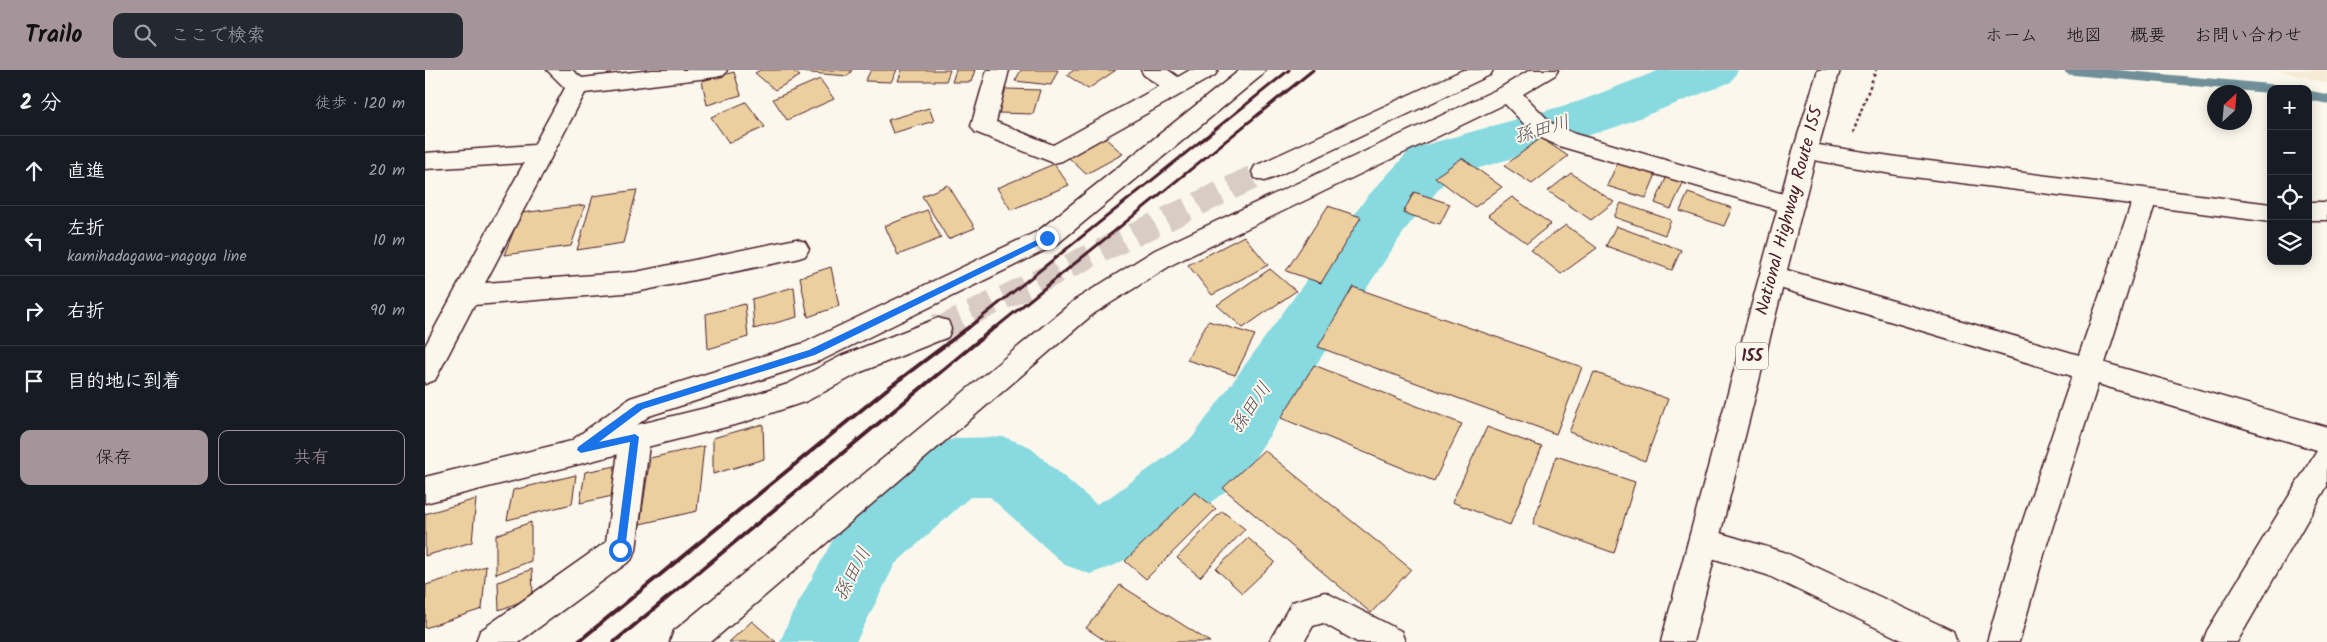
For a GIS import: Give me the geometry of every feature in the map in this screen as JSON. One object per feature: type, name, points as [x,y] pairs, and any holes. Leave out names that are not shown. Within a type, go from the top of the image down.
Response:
[{"type":"main road","points":[[558,70],[577,86],[712,70]]},
{"type":"main road","points":[[998,70],[983,126],[1054,155],[1207,70]]},
{"type":"main road","points":[[1152,70],[1176,86]]},
{"type":"main road","points":[[581,450],[640,407],[812,352],[1047,238],[1254,70]]},
{"type":"main road","points":[[1264,172],[1482,70]]},
{"type":"main road","points":[[686,642],[1084,308],[1164,257],[1508,93],[1547,70]]},
{"type":"main road","name":"National Highway Route 155","points":[[1677,642],[1805,151],[1829,70]]},
{"type":"main road","points":[[425,372],[577,86]]},
{"type":"main road","points":[[1508,93],[1543,128],[1567,140],[1792,205]]},
{"type":"main road","points":[[1805,151],[1897,166],[2267,213]]},
{"type":"main road","points":[[425,161],[543,152]]},
{"type":"main road","points":[[2003,642],[2031,544],[2145,198]]},
{"type":"main road","points":[[2312,211],[2327,211]]},
{"type":"main road","points":[[467,295],[636,282],[796,249]]},
{"type":"main road","points":[[1773,276],[2088,371],[2327,440]]},
{"type":"main road","points":[[425,490],[742,411],[797,393],[851,364],[938,329]]},
{"type":"main road","points":[[492,642],[620,550],[635,437]]},
{"type":"main road","points":[[2219,642],[2327,459]]},
{"type":"main road","points":[[1703,542],[1773,562],[1941,642]]},
{"type":"main road","points":[[1285,642],[1303,613],[1325,606],[1389,642]]},
{"type":"path","points":[[1850,141],[1876,70]]},
{"type":"shaded area","points":[[2277,70],[2327,70],[2327,83]]},
{"type":"building","points":[[760,70],[792,70],[800,76],[775,90],[755,73]]},
{"type":"building","points":[[801,70],[852,70],[848,76],[799,72]]},
{"type":"building","points":[[871,70],[897,70],[891,82],[865,81]]},
{"type":"building","points":[[902,70],[950,70],[946,81],[898,81]]},
{"type":"building","points":[[956,70],[975,70],[971,82],[952,82]]},
{"type":"building","points":[[1021,70],[1058,70],[1051,85],[1015,81]]},
{"type":"building","points":[[1074,70],[1116,70],[1088,89],[1067,75]]},
{"type":"building","points":[[734,72],[741,95],[707,105],[702,81]]},
{"type":"building","points":[[820,79],[834,99],[787,120],[773,99]]},
{"type":"building","points":[[1006,89],[1040,90],[1033,114],[997,113]]},
{"type":"building","points":[[746,102],[765,127],[729,143],[711,117]]},
{"type":"building","points":[[929,108],[934,121],[893,133],[888,120]]},
{"type":"building","points":[[1104,137],[1123,154],[1086,174],[1068,157]]},
{"type":"building","points":[[1541,138],[1568,156],[1532,184],[1504,166]]},
{"type":"building","points":[[1462,158],[1502,187],[1475,207],[1435,177]]},
{"type":"building","points":[[1618,162],[1656,174],[1646,198],[1607,186]]},
{"type":"building","points":[[1054,164],[1069,185],[1011,210],[997,188]]},
{"type":"building","points":[[1571,173],[1614,202],[1591,220],[1548,191]]},
{"type":"building","points":[[1667,176],[1684,181],[1671,209],[1655,203]]},
{"type":"building","points":[[948,185],[975,228],[948,239],[922,196]]},
{"type":"building","points":[[637,190],[623,243],[577,250],[593,196]]},
{"type":"building","points":[[1414,192],[1450,204],[1440,224],[1403,213]]},
{"type":"building","points":[[1688,193],[1732,208],[1724,226],[1680,211]]},
{"type":"building","points":[[1512,197],[1551,224],[1527,243],[1488,215]]},
{"type":"building","points":[[1621,203],[1671,220],[1665,235],[1614,217]]},
{"type":"building","points":[[585,205],[571,246],[504,255],[521,213]]},
{"type":"building","points":[[1328,206],[1361,217],[1321,283],[1286,271]]},
{"type":"building","points":[[927,210],[941,238],[898,255],[885,226]]},
{"type":"building","points":[[1566,225],[1597,248],[1561,274],[1531,250]]},
{"type":"building","points":[[1616,226],[1681,250],[1672,270],[1606,246]]},
{"type":"building","points":[[1244,236],[1268,265],[1212,295],[1188,265]]},
{"type":"building","points":[[831,267],[839,306],[808,317],[800,277]]},
{"type":"building","points":[[1270,269],[1296,291],[1243,328],[1217,305]]},
{"type":"building","points":[[794,287],[797,317],[754,329],[752,299]]},
{"type":"building","points":[[1353,287],[1582,367],[1556,434],[1318,347]]},
{"type":"building","points":[[745,304],[748,337],[708,349],[706,314]]},
{"type":"building","points":[[1208,321],[1255,335],[1235,375],[1187,360]]},
{"type":"building","points":[[1314,365],[1462,424],[1434,481],[1281,418]]},
{"type":"building","points":[[1594,372],[1668,399],[1645,461],[1569,432]]},
{"type":"building","points":[[763,424],[764,459],[713,474],[713,438]]},
{"type":"building","points":[[1487,427],[1542,447],[1510,525],[1452,502]]},
{"type":"building","points":[[704,446],[697,511],[640,524],[650,458]]},
{"type":"building","points":[[1264,450],[1411,569],[1371,613],[1223,488]]},
{"type":"building","points":[[1556,456],[1635,482],[1614,553],[1533,524]]},
{"type":"building","points":[[621,465],[617,495],[580,503],[585,472]]},
{"type":"building","points":[[576,475],[572,504],[507,520],[513,490]]},
{"type":"building","points":[[1195,492],[1216,509],[1146,579],[1125,561]]},
{"type":"building","points":[[476,499],[472,542],[425,556],[425,514]]},
{"type":"building","points":[[1222,511],[1245,529],[1200,577],[1177,558]]},
{"type":"building","points":[[531,522],[531,561],[496,574],[496,535]]},
{"type":"building","points":[[1248,538],[1275,562],[1242,593],[1216,569]]},
{"type":"building","points":[[486,566],[482,609],[425,628],[426,585]]},
{"type":"building","points":[[532,569],[533,597],[499,610],[498,582]]},
{"type":"building","points":[[1120,585],[1210,642],[1107,642],[1086,628]]},
{"type":"building","points":[[752,621],[776,642],[729,642]]},
{"type":"waterway","name":"孫田川","points":[[817,642],[870,541],[956,468],[1004,467],[1090,542],[1135,519],[1216,459],[1387,212],[1430,163],[1598,114],[1672,84],[1713,70]]},
{"type":"waterway","name":"孫田川","points":[[2069,70],[2267,88]]},
{"type":"waterway","name":"孫田川","points":[[2312,96],[2327,99]]},
{"type":"tunnel","points":[[939,329],[1264,172]]},
{"type":"tunnel","points":[[938,329],[942,327]]},
{"type":"railway","points":[[967,329],[1289,70]]},
{"type":"railway","points":[[994,329],[1313,70]]},
{"type":"railway","points":[[578,642],[887,389],[969,327]]},
{"type":"railway","points":[[614,642],[995,327]]},
{"type":"route","points":[[620,550],[635,437],[581,450],[640,407],[812,352],[1047,238]]}]
